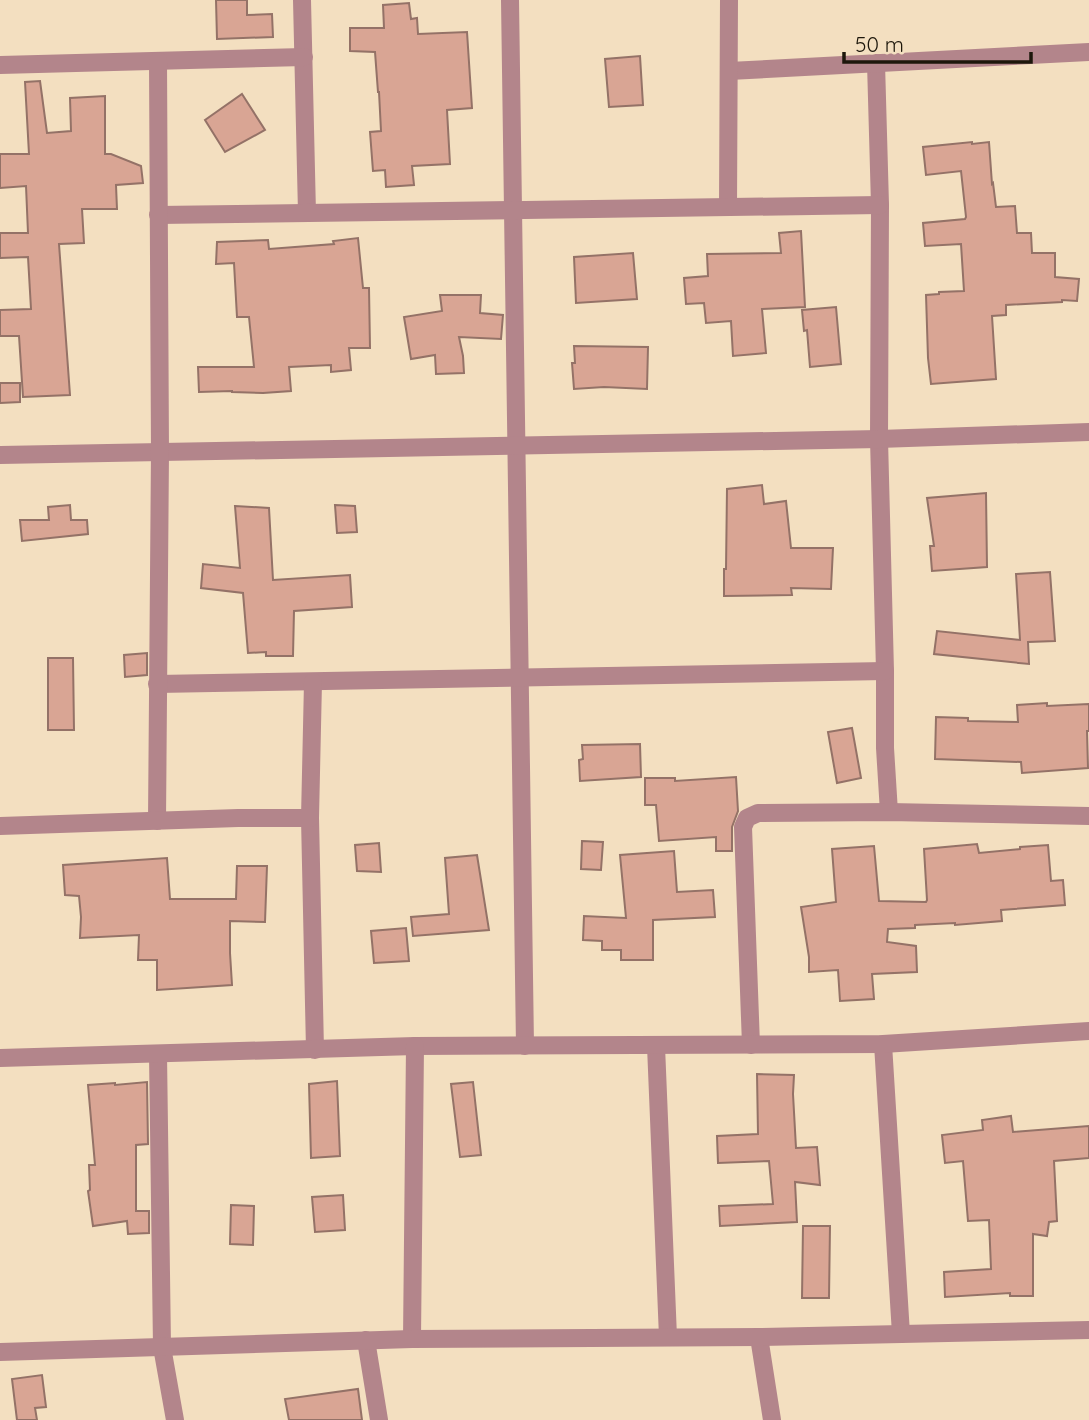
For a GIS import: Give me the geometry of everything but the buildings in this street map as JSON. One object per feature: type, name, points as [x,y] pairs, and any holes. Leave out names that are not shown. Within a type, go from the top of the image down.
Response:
[{"type":"street","points":[[302,0],[307,213]]},
{"type":"street","points":[[510,0],[525,1046]]},
{"type":"street","points":[[729,0],[729,207]]},
{"type":"street","points":[[729,71],[1089,52]]},
{"type":"street","points":[[0,65],[304,57]]},
{"type":"street","points":[[157,821],[160,452],[158,61]]},
{"type":"street","points":[[876,63],[880,205],[879,439],[885,748],[889,812]]},
{"type":"street","points":[[158,215],[880,205]]},
{"type":"street","points":[[0,455],[879,439],[1089,432]]},
{"type":"street","points":[[158,684],[885,671]]},
{"type":"street","points":[[313,681],[310,818],[315,1050]]},
{"type":"street","points":[[751,1045],[743,827],[747,818],[758,813],[889,812],[1089,816]]},
{"type":"street","points":[[0,826],[310,818]]},
{"type":"street","points":[[0,1058],[415,1046],[883,1044],[1089,1031]]},
{"type":"street","points":[[883,1044],[901,1334]]},
{"type":"street","points":[[656,1045],[668,1338]]},
{"type":"street","points":[[412,1339],[415,1046]]},
{"type":"street","points":[[158,1054],[162,1347],[175,1420]]},
{"type":"street","points":[[0,1352],[412,1339],[759,1337],[1089,1330]]},
{"type":"street","points":[[759,1337],[772,1420]]},
{"type":"street","points":[[366,1340],[379,1420]]}]
